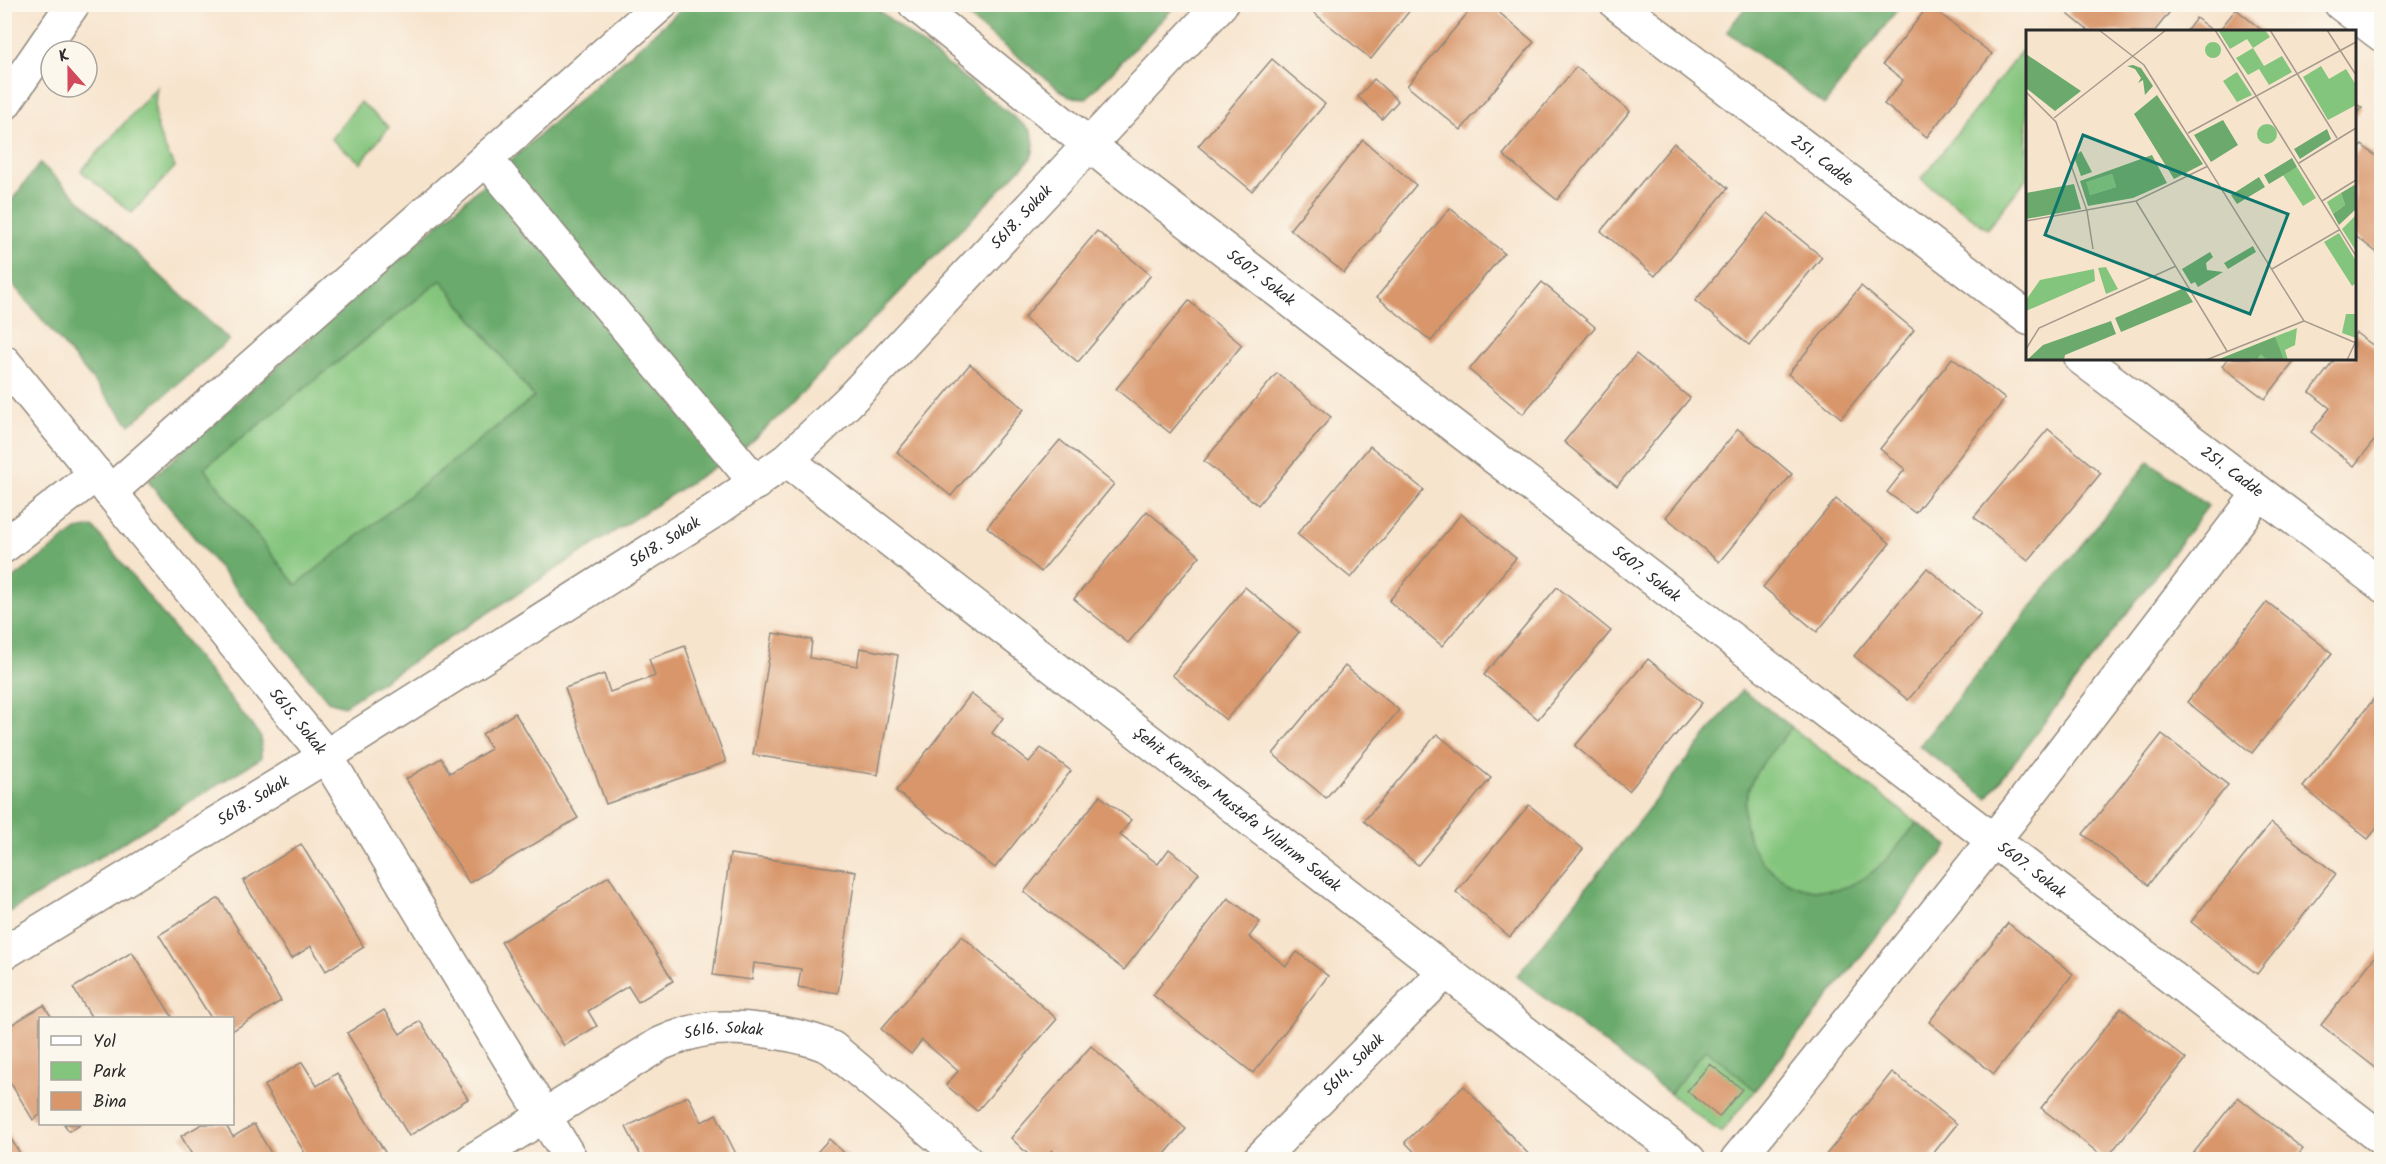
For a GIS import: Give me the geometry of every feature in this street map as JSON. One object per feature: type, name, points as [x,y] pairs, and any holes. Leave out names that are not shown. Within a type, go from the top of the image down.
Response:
[{"type":"street","points":[[4,104],[73,4]]},
{"type":"street","points":[[4,546],[103,483],[486,159],[661,4]]},
{"type":"street","name":"5607. Sokak","points":[[915,4],[1088,145],[2382,1139]]},
{"type":"street","name":"5618. Sokak","points":[[4,952],[327,756],[756,483],[787,460],[849,401],[1221,4]]},
{"type":"street","name":"251. Cadde","points":[[1617,4],[2026,316]]},
{"type":"street","points":[[2341,4],[2382,34]]},
{"type":"street","points":[[486,159],[756,483]]},
{"type":"street","name":"251. Cadde","points":[[2084,360],[2382,585]]},
{"type":"street","name":"5615. Sokak","points":[[4,362],[327,756],[571,1160]]},
{"type":"street","name":"Şehit Komiser Mustafa Yıldırım Sokak","points":[[787,460],[1689,1160]]},
{"type":"street","points":[[1737,1160],[1992,841],[2259,494]]},
{"type":"street","name":"5614. Sokak","points":[[1259,1160],[1446,971]]},
{"type":"street","name":"5616. Sokak","points":[[472,1160],[660,1044],[694,1031],[728,1028],[808,1038],[832,1048],[966,1160]]},
{"type":"green space","points":[[1748,4],[1901,5],[1824,105],[1727,31]]},
{"type":"green space","points":[[686,5],[872,5],[1029,129],[1032,136],[1034,147],[1031,158],[779,416],[744,448],[344,706],[328,701],[148,481]],"holes":[[[441,280],[534,397],[296,585],[204,468]]]},
{"type":"green space","points":[[953,5],[1176,5],[1087,98],[1069,97]]},
{"type":"green space","points":[[2026,45],[2026,179],[1987,229],[1921,179]]},
{"type":"green space","points":[[157,87],[155,109],[158,129],[175,167],[132,213],[81,171]]},
{"type":"green space","points":[[360,102],[389,127],[361,163],[331,139]]},
{"type":"green space","points":[[40,163],[229,340],[130,425],[5,275],[5,209]]},
{"type":"green space","points":[[441,280],[534,397],[296,586],[203,469]]},
{"type":"green space","points":[[2149,461],[2208,506],[1987,798],[1919,746]]},
{"type":"green space","points":[[93,527],[261,737],[261,758],[5,915],[5,585],[76,530]]},
{"type":"green space","points":[[1742,690],[1948,846],[1721,1133],[1517,976]]},
{"type":"green space","points":[[1742,690],[1792,727],[1751,782],[1744,814],[1748,836],[1758,855],[1772,871],[1790,883],[1811,889],[1833,890],[1855,883],[1873,872],[1917,823],[1948,846],[1755,1090],[1706,1049],[1670,1094],[1517,976]]},
{"type":"building","points":[[1321,4],[1415,4],[1371,59],[1314,13]]},
{"type":"building","points":[[1475,4],[1489,4],[1534,42],[1461,130],[1407,86]]},
{"type":"building","points":[[2075,4],[2176,4],[2156,30],[2088,30],[2068,14]]},
{"type":"building","points":[[1929,5],[1992,54],[1927,137],[1884,104],[1903,80],[1883,64]]},
{"type":"building","points":[[2236,9],[2262,30],[2220,30]]},
{"type":"building","points":[[2196,18],[2211,30],[2187,30]]},
{"type":"building","points":[[1272,59],[1325,104],[1252,191],[1198,146]]},
{"type":"building","points":[[1576,67],[1630,111],[1557,200],[1503,155]]},
{"type":"building","points":[[1374,79],[1398,101],[1382,119],[1358,97]]},
{"type":"building","points":[[2356,104],[2362,108],[2356,116]]},
{"type":"building","points":[[1363,140],[1416,185],[1344,273],[1290,229]]},
{"type":"building","points":[[1674,143],[1728,188],[1655,276],[1601,231]]},
{"type":"building","points":[[2362,145],[2382,161],[2382,251],[2379,254],[2356,237],[2356,153]]},
{"type":"building","points":[[1450,208],[1504,253],[1431,341],[1377,297]]},
{"type":"building","points":[[1768,213],[1822,257],[1749,345],[1695,301]]},
{"type":"building","points":[[1097,231],[1151,275],[1078,362],[1024,318]]},
{"type":"building","points":[[1542,282],[1595,327],[1523,414],[1469,370]]},
{"type":"building","points":[[1861,286],[1914,330],[1841,418],[1788,374]]},
{"type":"building","points":[[1189,301],[1242,345],[1170,433],[1116,389]]},
{"type":"building","points":[[2356,333],[2382,352],[2382,431],[2354,466],[2311,432],[2330,408],[2310,392],[2334,360],[2356,360]]},
{"type":"building","points":[[1636,354],[1690,398],[1617,486],[1564,442]]},
{"type":"building","points":[[1952,358],[2005,399],[1915,513],[1887,492],[1905,469],[1880,449]]},
{"type":"building","points":[[2226,360],[2295,360],[2265,399],[2222,366]]},
{"type":"building","points":[[970,364],[1024,409],[951,496],[897,452]]},
{"type":"building","points":[[1277,373],[1331,417],[1258,505],[1204,461]]},
{"type":"building","points":[[1738,429],[1792,474],[1719,562],[1666,517]]},
{"type":"building","points":[[2048,429],[2101,473],[2028,561],[1974,517]]},
{"type":"building","points":[[1060,440],[1114,484],[1041,572],[987,527]]},
{"type":"building","points":[[1370,446],[1424,490],[1351,578],[1297,534]]},
{"type":"building","points":[[1836,499],[1890,543],[1817,632],[1763,587]]},
{"type":"building","points":[[1147,511],[1200,556],[1128,643],[1074,599]]},
{"type":"building","points":[[1461,514],[1516,558],[1442,646],[1389,601]]},
{"type":"building","points":[[1927,568],[1981,613],[1908,700],[1854,656]]},
{"type":"building","points":[[1245,587],[1299,632],[1226,720],[1172,675]]},
{"type":"building","points":[[1557,587],[1611,631],[1538,719],[1484,675]]},
{"type":"building","points":[[2267,602],[2332,653],[2252,753],[2187,702]]},
{"type":"building","points":[[773,633],[812,640],[810,658],[857,666],[860,648],[898,655],[878,775],[753,755]]},
{"type":"building","points":[[685,646],[726,762],[606,804],[565,688],[604,674],[610,692],[655,676],[649,659]]},
{"type":"building","points":[[1648,659],[1702,703],[1629,791],[1575,746]]},
{"type":"building","points":[[1345,666],[1399,710],[1326,798],[1273,754]]},
{"type":"building","points":[[2382,689],[2382,822],[2368,839],[2303,787]]},
{"type":"building","points":[[971,694],[1003,718],[992,733],[1029,762],[1041,748],[1071,771],[995,868],[896,791]]},
{"type":"building","points":[[515,713],[578,818],[469,883],[406,779],[441,758],[450,773],[491,749],[482,734]]},
{"type":"building","points":[[1437,734],[1491,778],[1418,865],[1364,821]]},
{"type":"building","points":[[2162,734],[2228,785],[2148,885],[2083,834]]},
{"type":"building","points":[[1100,796],[1131,820],[1120,835],[1158,864],[1169,849],[1199,873],[1124,970],[1024,892]]},
{"type":"building","points":[[1529,805],[1583,849],[1510,937],[1456,892]]},
{"type":"building","points":[[2271,823],[2336,874],[2257,974],[2191,922]]},
{"type":"building","points":[[301,844],[364,947],[326,971],[311,946],[291,959],[243,881]]},
{"type":"building","points":[[730,854],[856,871],[838,993],[798,987],[801,969],[754,963],[752,980],[713,975]]},
{"type":"building","points":[[609,876],[673,981],[638,1002],[628,986],[588,1011],[597,1026],[564,1046],[501,942]]},
{"type":"building","points":[[219,898],[281,1001],[234,1030],[234,1017],[210,1017],[159,935]]},
{"type":"building","points":[[1228,898],[1260,922],[1249,937],[1286,966],[1297,952],[1328,976],[1253,1073],[1153,995]]},
{"type":"building","points":[[2008,923],[2073,974],[1994,1074],[1929,1022]]},
{"type":"building","points":[[962,936],[1057,1019],[977,1111],[946,1085],[958,1071],[922,1040],[911,1054],[881,1029]]},
{"type":"building","points":[[2382,948],[2382,1073],[2321,1025]]},
{"type":"building","points":[[132,952],[172,1017],[91,1017],[73,988]]},
{"type":"building","points":[[44,1005],[51,1017],[39,1017],[39,1116],[33,1120],[4,1072],[4,1029]]},
{"type":"building","points":[[2121,1008],[2186,1059],[2106,1159],[2041,1108]]},
{"type":"building","points":[[384,1010],[400,1034],[420,1021],[468,1099],[409,1136],[347,1033]]},
{"type":"building","points":[[1091,1046],[1186,1129],[1160,1160],[1062,1160],[1052,1150],[1043,1160],[1034,1160],[1011,1138]]},
{"type":"building","points":[[302,1062],[317,1086],[337,1073],[385,1152],[373,1160],[309,1160],[264,1086]]},
{"type":"building","points":[[1710,1064],[1742,1089],[1719,1117],[1687,1091]]},
{"type":"building","points":[[1892,1072],[1957,1124],[1928,1160],[1822,1160]]},
{"type":"building","points":[[1464,1086],[1534,1160],[1422,1160],[1405,1142]]},
{"type":"building","points":[[688,1096],[702,1122],[716,1114],[739,1160],[643,1160],[626,1127]]},
{"type":"building","points":[[2238,1097],[2303,1149],[2294,1160],[2188,1160]]},
{"type":"building","points":[[254,1124],[275,1160],[195,1160],[181,1136],[200,1125],[226,1125],[233,1137]]},
{"type":"building","points":[[65,1125],[79,1125],[69,1131]]},
{"type":"building","points":[[4,1128],[23,1158],[22,1160],[4,1160]]},
{"type":"building","points":[[829,1139],[852,1160],[810,1160]]}]
